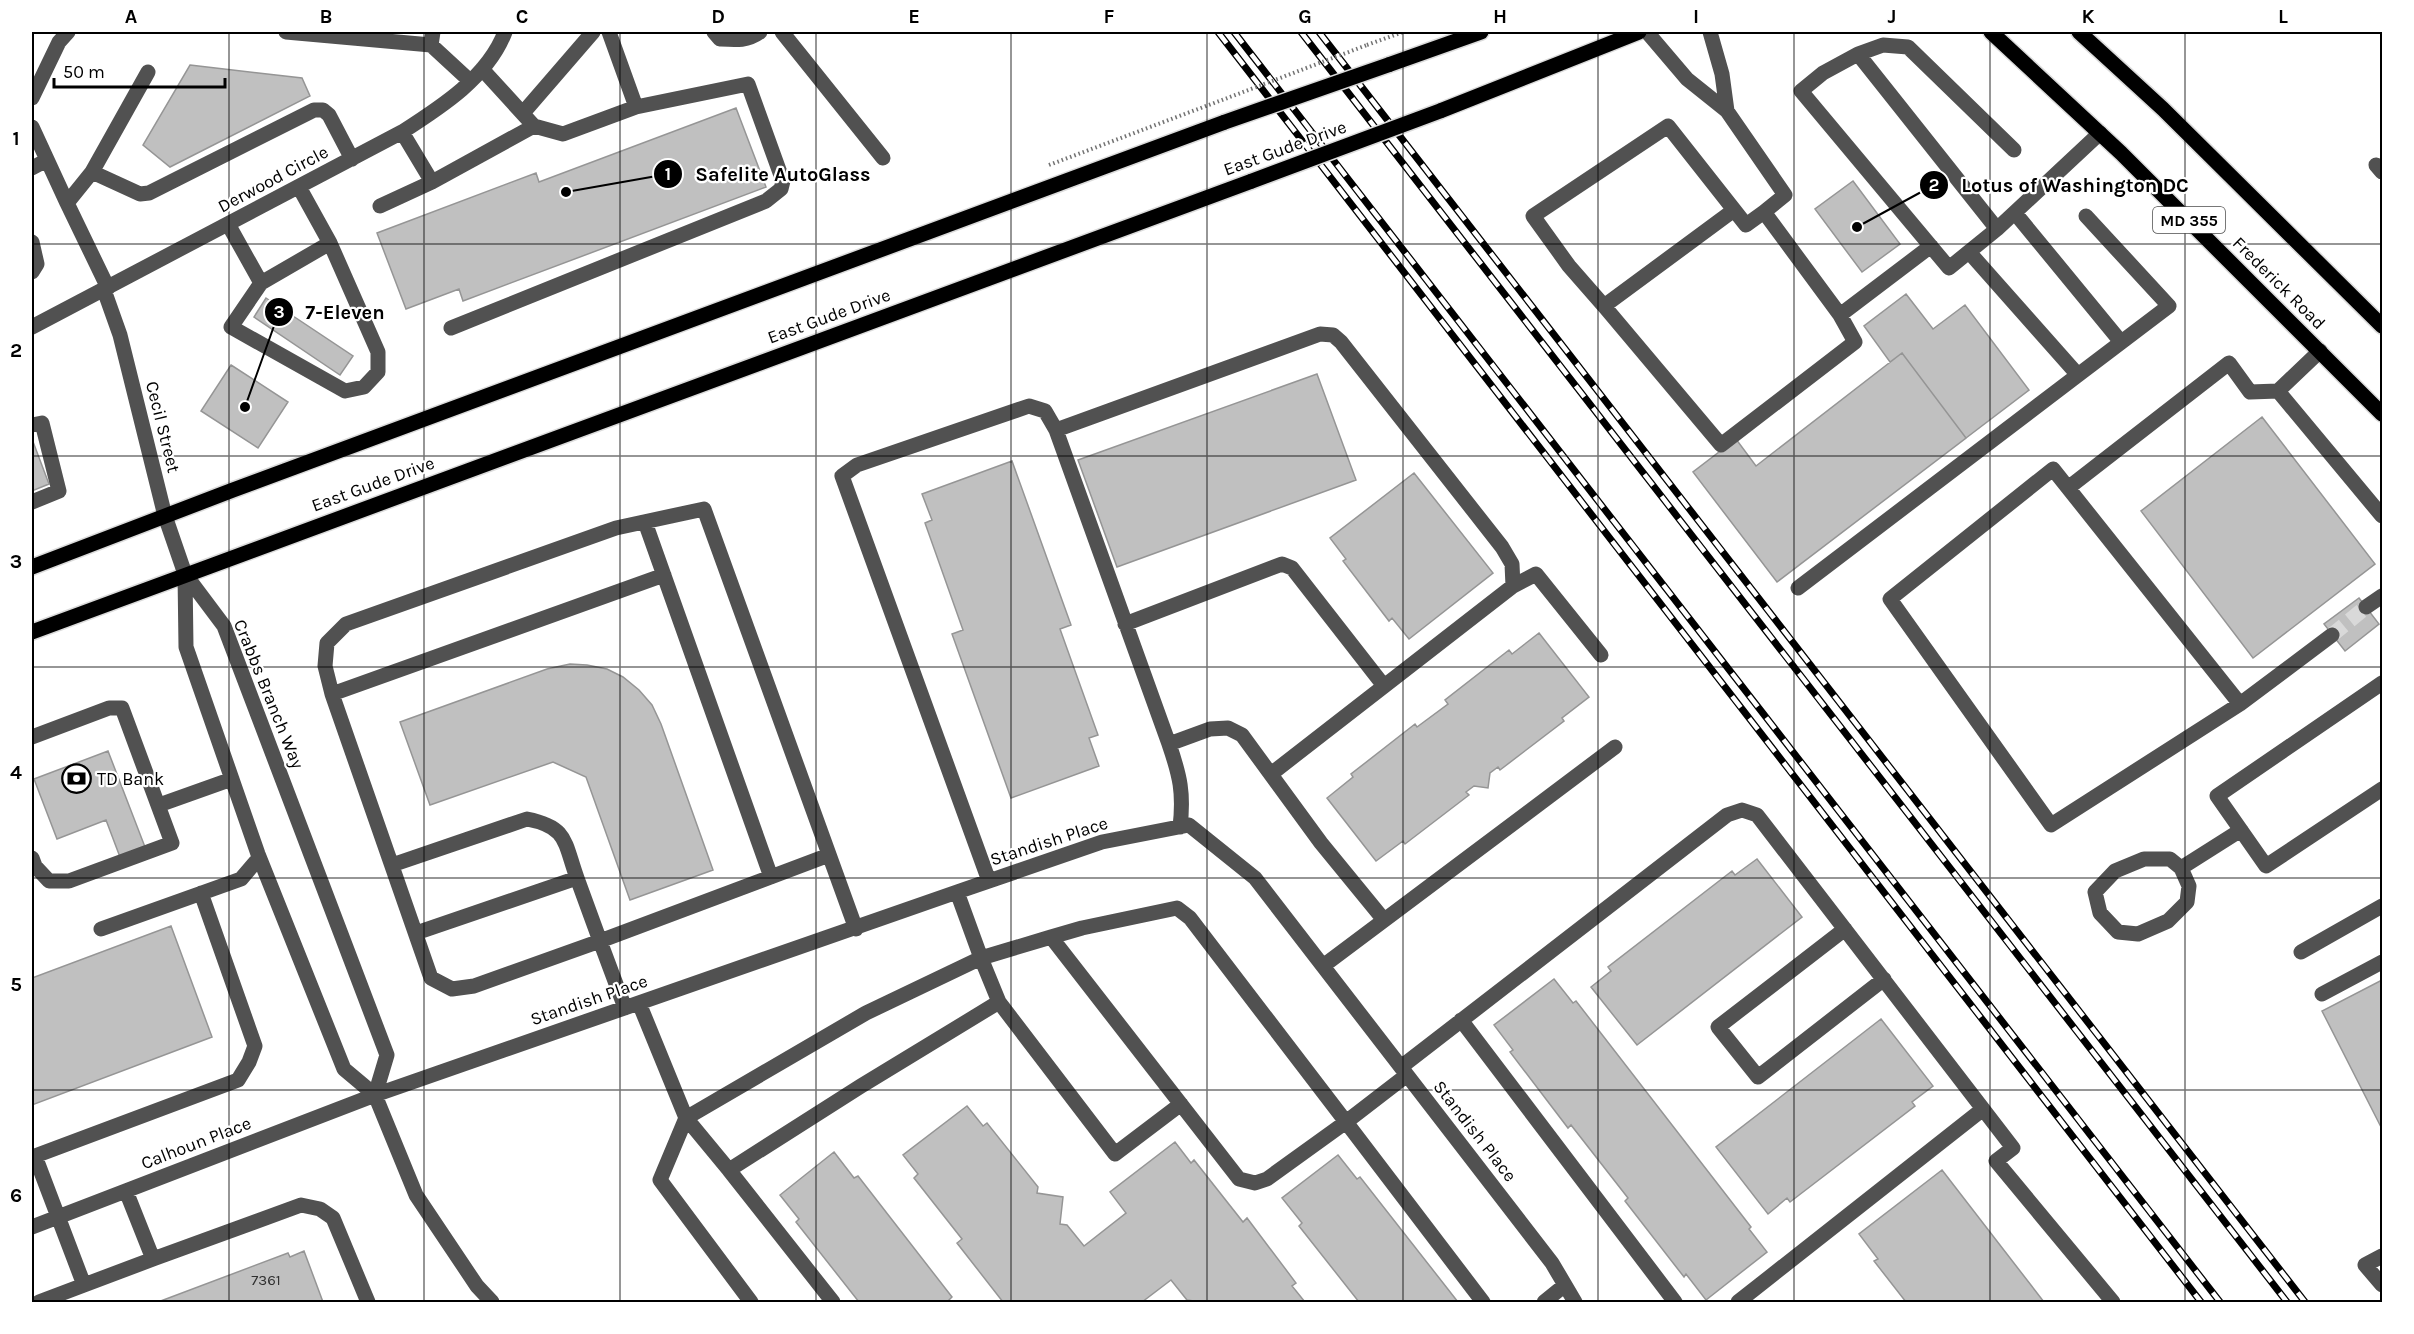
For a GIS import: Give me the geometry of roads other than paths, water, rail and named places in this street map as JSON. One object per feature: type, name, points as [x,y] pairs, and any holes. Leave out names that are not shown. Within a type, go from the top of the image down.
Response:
[{"type":"main road","points":[[32,567],[1225,122],[1481,32]]},
{"type":"main road","name":"East Gude Drive","points":[[32,632],[1440,111],[1639,32]]},
{"type":"main road","name":"Frederick Road","points":[[1991,32],[2100,134],[2382,414]]},
{"type":"main road","name":"MD 355","points":[[2079,32],[2163,109],[2382,326]]},
{"type":"main road","points":[[2089,32],[2098,51]]},
{"type":"street","points":[[32,98],[59,42],[68,32]]},
{"type":"street","points":[[286,32],[432,38],[470,81]]},
{"type":"street","name":"Derwood Circle","points":[[32,327],[402,132],[427,116],[470,81],[494,53],[505,32]]},
{"type":"street","points":[[523,113],[593,32]]},
{"type":"street","points":[[609,32],[636,107]]},
{"type":"street","points":[[714,32],[720,39],[738,41],[753,38],[760,32]]},
{"type":"street","points":[[782,32],[884,158]]},
{"type":"street","points":[[1647,32],[1686,79],[1727,111],[1785,195],[1746,225],[1668,126],[1533,216],[1569,266],[1721,445],[1855,342],[1840,315],[1764,213]]},
{"type":"street","points":[[1710,32],[1722,74],[1727,111]]},
{"type":"street","points":[[2014,150],[1908,47],[1883,45],[1858,54],[1823,73],[1801,90],[1949,268],[1997,230],[2100,134]]},
{"type":"street","points":[[1858,54],[1997,230]]},
{"type":"street","points":[[451,328],[766,201],[781,189],[783,181],[748,84],[636,107],[563,134],[534,126],[482,69]]},
{"type":"street","points":[[67,203],[92,172],[148,72]]},
{"type":"street","points":[[92,172],[140,194],[149,193],[314,110],[323,110],[329,115],[351,159]]},
{"type":"street","points":[[380,206],[432,182],[534,126]]},
{"type":"street","name":"Cecil Street","points":[[32,127],[106,289],[120,335],[165,516],[185,574]]},
{"type":"street","points":[[402,132],[432,182]]},
{"type":"street","points":[[32,168],[47,160]]},
{"type":"street","points":[[299,187],[330,243],[378,352],[378,372],[364,387],[345,391],[231,327],[261,283],[330,243]]},
{"type":"street","points":[[1604,306],[1734,210]]},
{"type":"street","points":[[2015,213],[2121,342]]},
{"type":"street","points":[[1798,588],[2169,306],[2086,216]]},
{"type":"street","points":[[228,224],[261,283]]},
{"type":"street","points":[[32,242],[37,264],[32,272]]},
{"type":"street","points":[[1840,315],[1931,246]]},
{"type":"street","points":[[1969,252],[2078,375]]},
{"type":"street","points":[[1056,430],[1320,334],[1333,335],[1341,342],[1502,547],[1512,564],[1513,586]]},
{"type":"street","points":[[2068,488],[2229,363],[2250,392],[2278,391],[2319,351]]},
{"type":"street","points":[[2278,391],[2382,516]]},
{"type":"street","points":[[989,881],[842,476],[857,465],[1029,406],[1045,411],[1056,430],[1169,744],[1180,778],[1182,804],[1180,827]]},
{"type":"street","points":[[32,425],[42,423],[59,491],[32,502]]},
{"type":"street","points":[[2240,704],[2053,469],[1890,599],[2051,825],[2240,704],[2332,635]]},
{"type":"street","points":[[829,855],[474,986],[453,989],[431,978],[332,694],[325,666],[327,643],[346,624],[616,528],[704,508],[856,929]]},
{"type":"street","points":[[645,522],[771,877]]},
{"type":"street","points":[[1125,624],[1282,564],[1292,568],[1384,686]]},
{"type":"street","points":[[185,574],[186,647],[259,858],[344,1069],[375,1095],[416,1195],[477,1286],[492,1302]]},
{"type":"street","name":"Crabbs Branch Way","points":[[185,574],[224,626],[387,1055],[375,1095]]},
{"type":"street","points":[[1271,774],[1513,586],[1536,574],[1601,655]]},
{"type":"street","points":[[332,694],[664,575]]},
{"type":"street","points":[[2366,607],[2382,596]]},
{"type":"street","points":[[2382,683],[2217,796],[2266,866],[2382,789]]},
{"type":"street","points":[[32,737],[109,708],[122,708],[172,843],[69,882],[49,881],[35,866],[32,858]]},
{"type":"street","points":[[1169,744],[1210,729],[1228,728],[1242,735],[1321,843],[1384,920]]},
{"type":"street","points":[[1323,966],[1615,747]]},
{"type":"street","points":[[159,805],[232,779]]},
{"type":"street","points":[[1051,937],[1239,1179],[1255,1183],[1267,1179],[1346,1122],[1461,1020],[1727,814],[1742,810],[1757,815],[2013,1148],[1996,1161],[2113,1302]]},
{"type":"street","points":[[392,865],[527,819],[548,823],[562,835],[600,941],[686,1118],[833,1302]]},
{"type":"street","name":"Standish Place","points":[[375,1095],[1102,842],[1189,825],[1256,878],[1552,1263],[1575,1302]]},
{"type":"street","points":[[2181,868],[2241,830]]},
{"type":"street","points":[[101,929],[241,879],[259,858]]},
{"type":"street","points":[[2144,859],[2170,859],[2181,868],[2188,886],[2187,902],[2168,921],[2138,933],[2118,932],[2100,913],[2095,892],[2115,871],[2144,859]]},
{"type":"street","points":[[416,933],[577,878]]},
{"type":"street","points":[[957,892],[999,1002],[1115,1154],[1181,1104]]},
{"type":"street","points":[[84,1285],[33,1156],[238,1080],[255,1046],[201,894]]},
{"type":"street","points":[[2301,952],[2382,906]]},
{"type":"street","points":[[751,1302],[660,1180],[686,1118],[866,1013],[981,958],[1082,928],[1177,908],[1190,918],[1483,1302]]},
{"type":"street","points":[[1845,929],[1718,1027],[1758,1077],[1884,979]]},
{"type":"street","points":[[2322,994],[2382,963]]},
{"type":"street","points":[[729,1170],[999,1002]]},
{"type":"street","points":[[1461,1020],[1675,1302]]},
{"type":"street","name":"Calhoun Place","points":[[32,1227],[375,1095]]},
{"type":"street","points":[[1738,1302],[1756,1297],[1983,1108]]},
{"type":"street","points":[[126,1191],[153,1259]]},
{"type":"street","points":[[39,1302],[301,1205],[320,1209],[333,1218],[368,1302]]},
{"type":"street","points":[[2382,1256],[2365,1265],[2382,1286]]},
{"type":"street","points":[[1544,1302],[1565,1285]]},
{"type":"tunnel","points":[[2332,635],[2366,607]]},
{"type":"railway","points":[[1218,32],[2201,1302]]},
{"type":"railway","points":[[1234,32],[2220,1302]]},
{"type":"railway","points":[[1301,32],[2287,1302]]},
{"type":"railway","points":[[1319,32],[2305,1302]]},
{"type":"place","name":"Safelite AutoGlass","points":[[566,192]]},
{"type":"place","name":"Lotus of Washington DC","points":[[1857,227]]},
{"type":"place","name":"7-Eleven","points":[[245,407]]},
{"type":"place","name":"TD Bank","points":[[76,779]]}]
